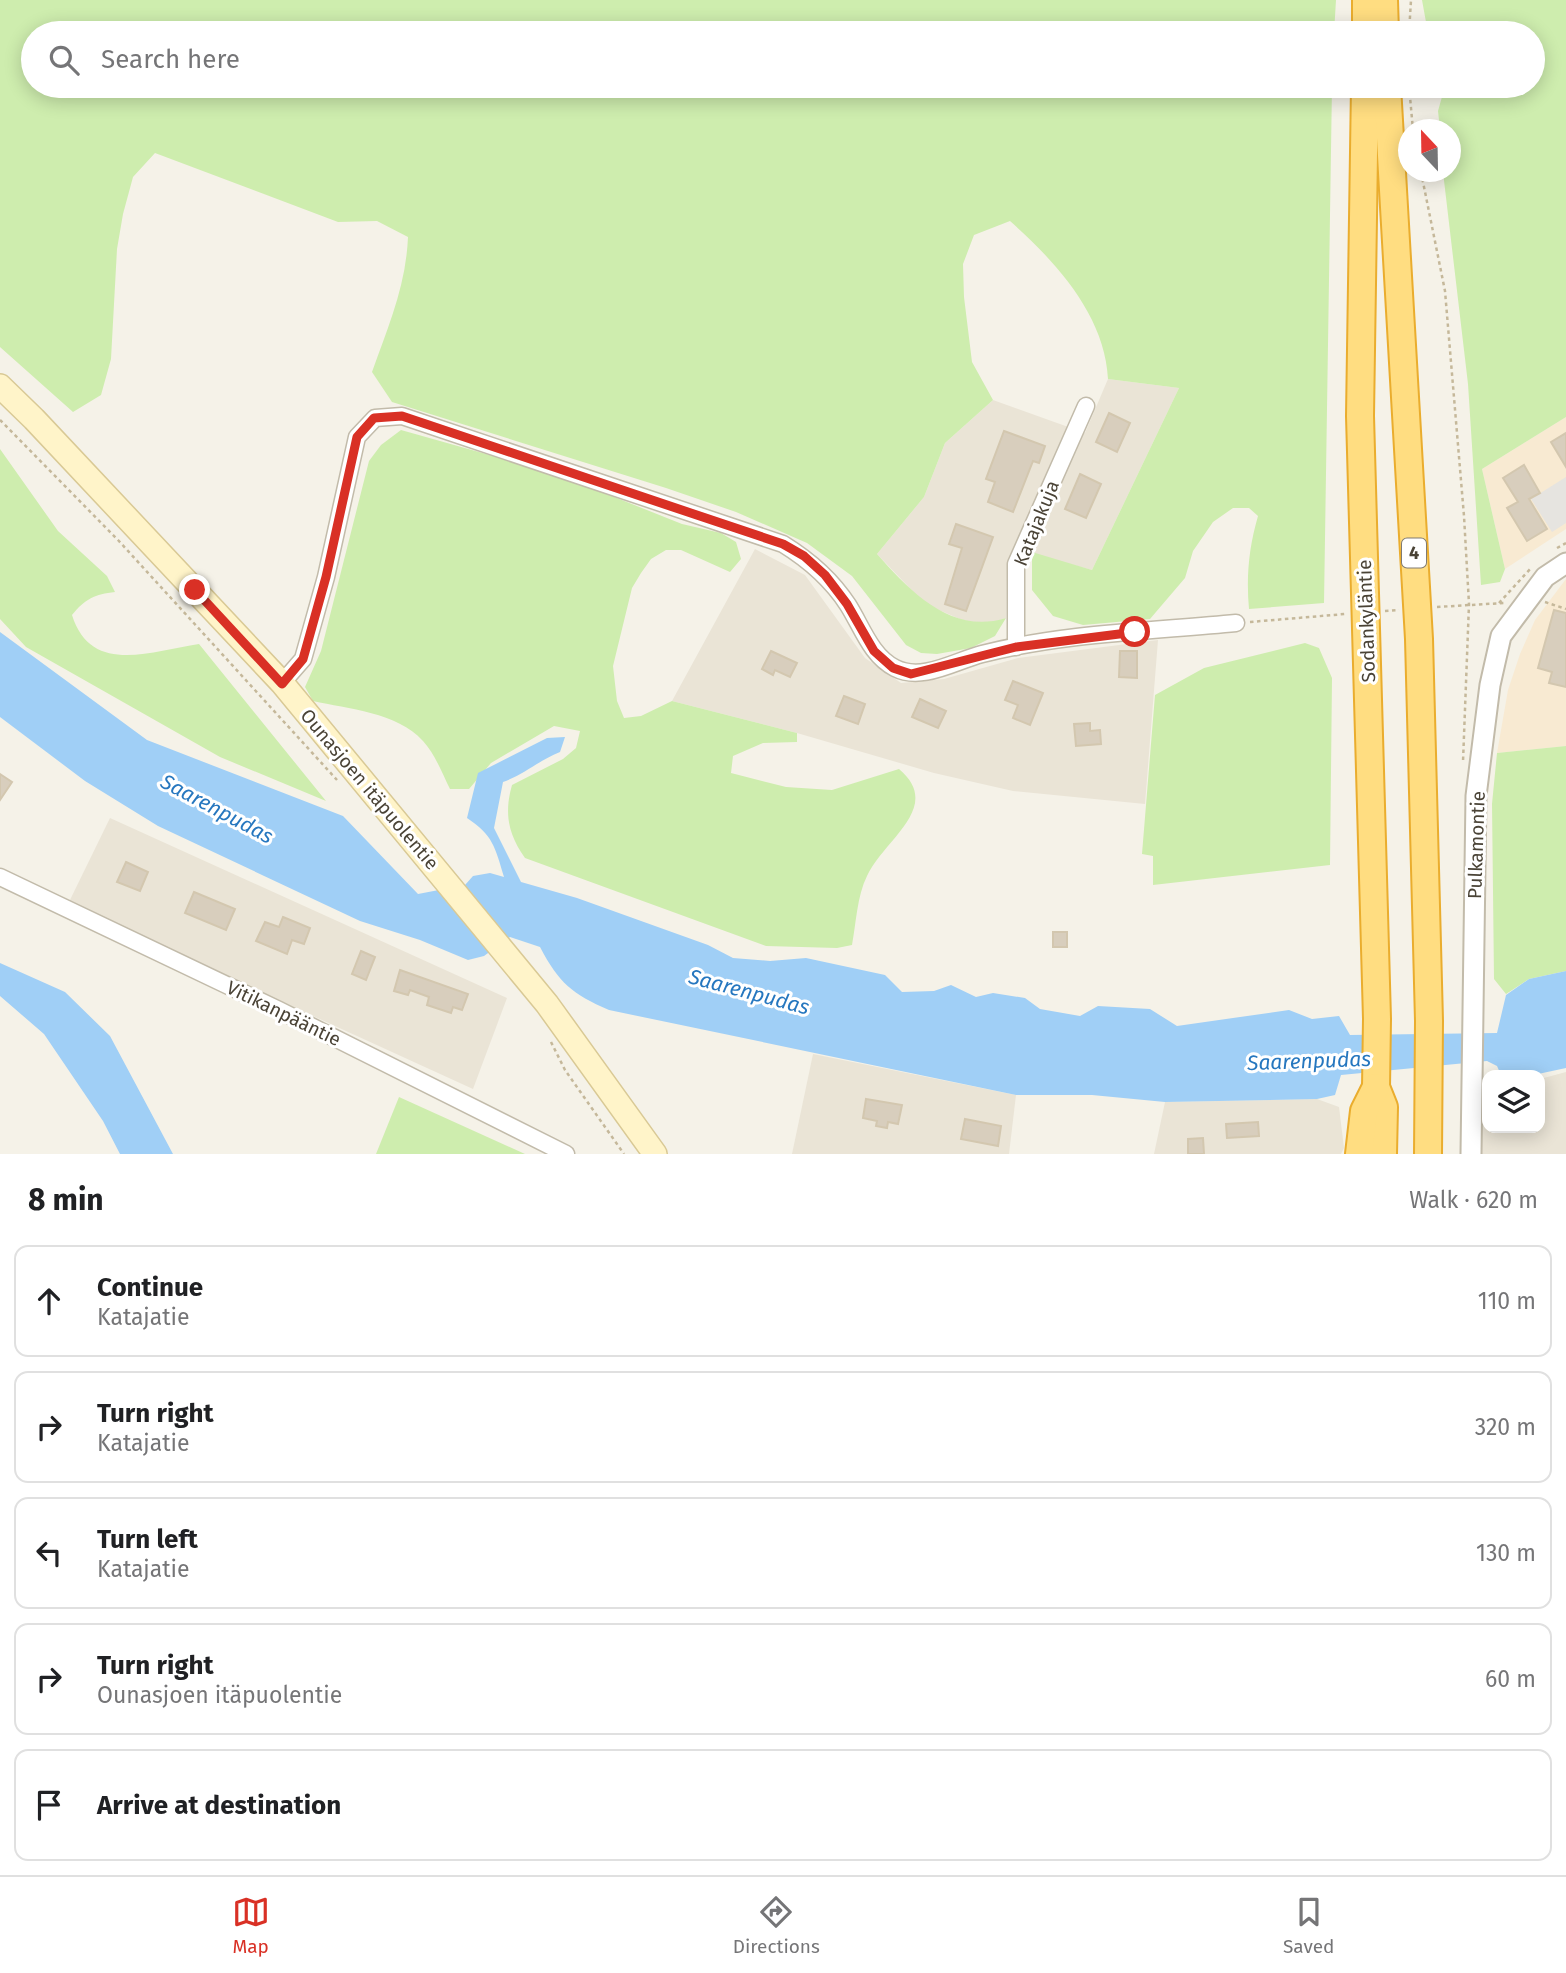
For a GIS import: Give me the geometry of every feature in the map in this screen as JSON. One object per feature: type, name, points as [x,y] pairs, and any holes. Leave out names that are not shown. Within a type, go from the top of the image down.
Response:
[{"type":"highway","points":[[1366,0],[1366,21]]},
{"type":"highway","points":[[1384,0],[1385,21]]},
{"type":"highway","name":"Sodankyläntie","points":[[1365,98],[1360,416],[1377,1020],[1376,1087],[1384,1107],[1383,1154]]},
{"type":"highway","name":"4","points":[[1388,98],[1419,639],[1429,1021],[1428,1154]]},
{"type":"highway","points":[[1359,1154],[1364,1111],[1376,1087]]},
{"type":"main road","name":"Ounasjoen itäpuolentie","points":[[0,386],[282,684],[547,1004],[655,1154]]},
{"type":"street","name":"Katajakuja","points":[[1016,647],[1016,564],[1086,405]]},
{"type":"street","points":[[282,684],[303,659],[326,577],[357,437],[374,418],[402,416],[783,544],[804,556],[825,575],[847,604],[874,651],[893,668],[911,674],[1016,647],[1237,623]]},
{"type":"street","name":"Pulkamontie","points":[[1471,1154],[1476,796],[1484,730],[1501,636],[1522,604],[1545,578],[1566,563]]},
{"type":"street","name":"Vitikanpääntie","points":[[0,877],[279,1010],[566,1154]]},
{"type":"path","points":[[1409,21],[1410,0]]},
{"type":"path","points":[[1410,98],[1412,119]]},
{"type":"path","points":[[1424,182],[1445,291],[1469,604],[1463,763]]},
{"type":"path","points":[[0,420],[118,540],[323,767],[344,786]]},
{"type":"path","points":[[1427,608],[1542,601],[1566,609]]},
{"type":"path","points":[[1381,611],[1399,610]]},
{"type":"path","points":[[1237,623],[1350,614]]},
{"type":"path","points":[[548,1036],[565,1070],[624,1154]]},
{"type":"shaded area","points":[[1108,379],[1179,388],[1092,570],[1015,549],[1007,564],[1006,618],[991,623],[969,623],[925,604],[877,554],[924,497],[945,443],[993,400],[1085,433]]},
{"type":"shaded area","points":[[1566,417],[1566,529],[1505,569],[1482,469]]},
{"type":"shaded area","points":[[1566,477],[1566,523],[1552,532],[1531,499]]},
{"type":"shaded area","points":[[755,549],[805,575],[865,658],[901,683],[944,679],[1018,658],[1158,640],[1145,804],[1013,791],[934,773],[797,733],[672,701]]},
{"type":"shaded area","points":[[1566,579],[1566,746],[1497,753],[1508,690],[1520,654],[1535,620]]},
{"type":"shaded area","points":[[110,818],[507,998],[473,1089],[68,904]]},
{"type":"shaded area","points":[[813,1054],[1016,1095],[1009,1154],[792,1154]]},
{"type":"shaded area","points":[[1566,1072],[1566,1154],[1481,1154],[1482,1089],[1482,1133],[1545,1133],[1545,1078]]},
{"type":"shaded area","points":[[1317,1099],[1339,1107],[1344,1148],[1341,1154],[1154,1154],[1165,1102]]},
{"type":"green space","points":[[0,0],[1336,0],[1335,21],[21,21],[21,98],[1332,98],[1324,603],[1249,609],[1249,562],[1258,516],[1249,508],[1233,508],[1213,522],[1193,551],[1185,578],[1150,619],[1083,625],[1053,616],[1032,590],[1032,552],[1092,570],[1179,388],[1108,379],[1105,355],[1088,311],[1060,272],[1010,221],[974,235],[963,264],[972,362],[993,400],[945,443],[924,497],[877,554],[918,595],[950,615],[967,621],[986,622],[1006,618],[995,636],[971,648],[937,654],[921,653],[906,645],[852,576],[807,543],[736,512],[666,488],[392,402],[372,372],[400,289],[408,237],[377,221],[338,222],[155,153],[133,177],[123,214],[117,249],[111,359],[101,395],[73,412],[0,347]]},
{"type":"green space","points":[[1422,0],[1566,0],[1566,417],[1482,469],[1505,569],[1500,582],[1481,585],[1468,384],[1444,182],[1461,182],[1461,119],[1439,119],[1438,111],[1442,98],[1545,98],[1545,21],[1426,21]]},
{"type":"green space","points":[[401,430],[554,473],[682,524],[721,533],[736,542],[741,559],[730,572],[681,550],[666,550],[651,559],[632,588],[613,666],[617,701],[624,718],[641,716],[672,701],[797,733],[797,742],[763,743],[733,756],[731,773],[786,787],[832,790],[899,769],[911,783],[915,797],[913,810],[867,876],[859,901],[852,945],[837,948],[766,946],[525,858],[509,823],[508,805],[512,785],[563,759],[576,748],[580,731],[554,726],[491,763],[469,789],[450,789],[431,752],[412,731],[371,713],[313,701],[305,687],[321,651],[369,461],[381,445]]},
{"type":"green space","points":[[0,449],[58,531],[107,576],[115,592],[91,598],[72,615],[81,634],[93,646],[108,653],[125,655],[199,644],[326,801],[220,757],[26,647],[0,619]]},
{"type":"green space","points":[[1305,643],[1319,648],[1332,678],[1330,865],[1153,885],[1153,856],[1142,854],[1155,695],[1204,668]]},
{"type":"green space","points":[[1566,746],[1566,971],[1529,979],[1506,994],[1494,979],[1492,804],[1497,753]]},
{"type":"green space","points":[[399,1097],[525,1154],[376,1154]]},
{"type":"water","name":"Saarenpudas","points":[[0,632],[147,740],[343,816],[418,894],[465,885],[473,876],[490,873],[504,877],[488,836],[467,818],[478,773],[547,738],[565,737],[560,752],[503,782],[494,828],[521,882],[577,898],[708,945],[733,958],[770,961],[806,958],[885,975],[902,992],[934,991],[951,985],[976,997],[993,993],[1025,998],[1040,1009],[1080,1016],[1098,1006],[1150,1009],[1177,1026],[1289,1010],[1312,1019],[1339,1016],[1350,1035],[1497,1033],[1506,995],[1529,979],[1566,971],[1566,1068],[1545,1072],[1545,1070],[1499,1070],[1487,1061],[1341,1075],[1335,1095],[1317,1099],[1165,1102],[1092,1095],[1016,1095],[609,1010],[576,993],[560,979],[540,947],[510,937],[484,956],[468,960],[420,940],[360,921],[158,826],[85,781],[0,717]]},
{"type":"water","points":[[0,963],[65,992],[110,1036],[173,1154],[120,1154],[103,1121],[44,1034],[0,996]]},
{"type":"building","points":[[1109,413],[1130,423],[1117,452],[1096,442]]},
{"type":"building","points":[[1004,431],[1045,446],[1039,463],[1033,461],[1013,512],[988,502],[995,482],[986,479]]},
{"type":"building","points":[[1566,433],[1566,467],[1551,442]]},
{"type":"building","points":[[1524,465],[1540,493],[1529,499],[1547,529],[1527,541],[1507,508],[1518,502],[1503,478]]},
{"type":"building","points":[[1080,474],[1101,484],[1086,518],[1065,509]]},
{"type":"building","points":[[956,524],[993,537],[966,611],[945,604],[962,548],[949,544]]},
{"type":"building","points":[[1554,610],[1566,613],[1566,687],[1549,683],[1552,672],[1538,668]]},
{"type":"building","points":[[771,651],[797,663],[790,677],[775,670],[773,675],[762,669]]},
{"type":"building","points":[[1120,651],[1137,651],[1137,678],[1119,677]]},
{"type":"building","points":[[1013,681],[1043,693],[1030,725],[1013,718],[1018,705],[1005,700]]},
{"type":"building","points":[[844,696],[865,704],[858,724],[836,716]]},
{"type":"building","points":[[920,699],[946,711],[938,728],[912,717]]},
{"type":"building","points":[[1090,723],[1090,731],[1100,730],[1101,744],[1076,746],[1074,724]]},
{"type":"building","points":[[0,774],[12,782],[0,800]]},
{"type":"building","points":[[126,862],[148,872],[140,891],[117,882]]},
{"type":"building","points":[[194,892],[235,909],[226,930],[185,913]]},
{"type":"building","points":[[283,917],[310,928],[304,944],[292,940],[287,954],[256,941],[265,922],[279,927]]},
{"type":"building","points":[[1053,932],[1067,932],[1067,947],[1053,947]]},
{"type":"building","points":[[361,951],[375,957],[366,980],[352,974]]},
{"type":"building","points":[[400,970],[468,994],[462,1010],[453,1007],[451,1013],[427,1005],[429,997],[410,990],[408,995],[394,991]]},
{"type":"building","points":[[866,1099],[902,1105],[898,1124],[888,1122],[887,1128],[876,1126],[877,1121],[863,1118]]},
{"type":"building","points":[[965,1119],[1001,1126],[998,1146],[961,1139]]},
{"type":"building","points":[[1258,1122],[1259,1136],[1227,1138],[1226,1124]]},
{"type":"building","points":[[1203,1138],[1204,1154],[1188,1154],[1188,1139]]},
{"type":"route","points":[[195,590],[282,684],[303,659],[326,577],[357,437],[374,418],[402,416],[783,544],[804,556],[825,575],[847,604],[874,651],[893,668],[911,674],[1016,647],[1135,632]]}]
